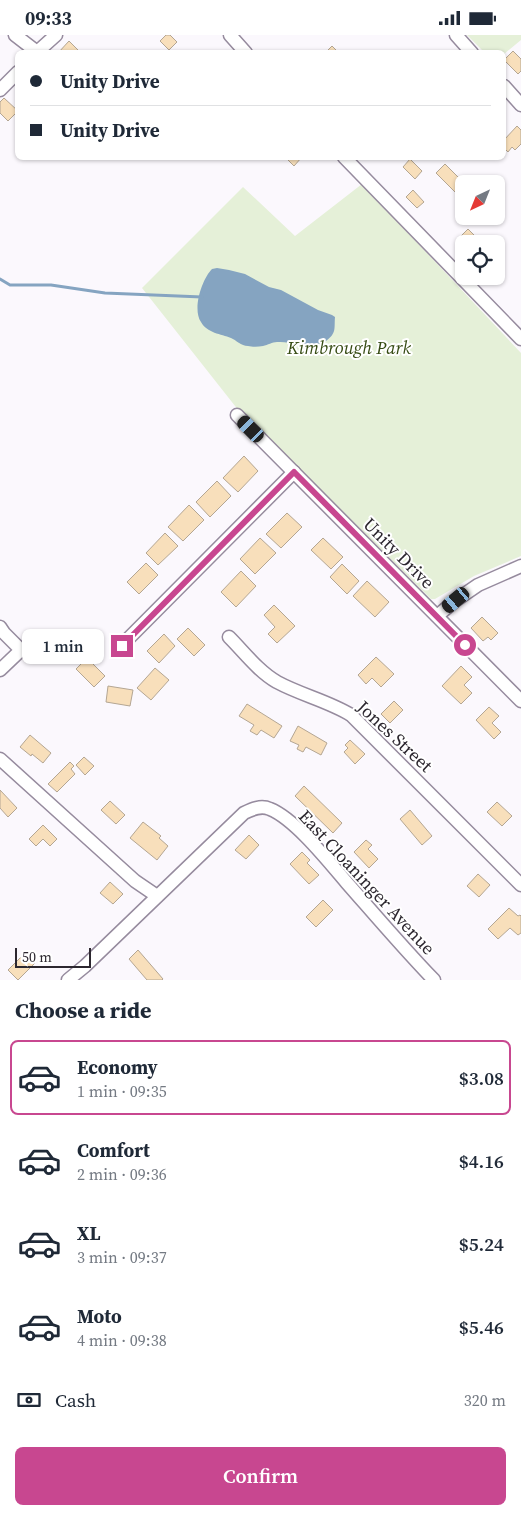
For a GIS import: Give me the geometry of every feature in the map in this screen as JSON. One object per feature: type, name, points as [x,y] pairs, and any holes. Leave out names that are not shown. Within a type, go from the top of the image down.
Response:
[{"type":"street","points":[[15,35],[34,50]]},
{"type":"street","points":[[38,50],[56,35]]},
{"type":"street","points":[[230,35],[243,50]]},
{"type":"street","points":[[456,35],[469,50]]},
{"type":"street","points":[[0,90],[15,75]]},
{"type":"street","points":[[506,88],[521,105]]},
{"type":"street","points":[[347,160],[521,339]]},
{"type":"street","name":"Unity Drive","points":[[237,415],[521,701]]},
{"type":"street","points":[[122,646],[294,472]]},
{"type":"street","points":[[437,616],[478,585],[521,566]]},
{"type":"street","points":[[0,627],[21,650],[0,669]]},
{"type":"street","name":"Jones Street","points":[[229,637],[260,669],[275,680],[295,691],[351,715],[521,885]]},
{"type":"street","points":[[1,760],[135,881],[157,896]]},
{"type":"street","name":"East Cloaninger Avenue","points":[[68,980],[244,813],[256,807],[268,808],[279,814],[303,834],[434,980]]},
{"type":"green space","points":[[467,35],[521,35],[521,40],[506,52],[506,50],[482,50]]},
{"type":"green space","name":"Kimbrough Park","points":[[362,184],[521,353],[521,556],[474,576],[435,599],[431,599],[239,411],[142,288],[243,187],[295,236]]},
{"type":"water","points":[[217,268],[245,274],[269,287],[281,290],[318,310],[332,315],[335,317],[333,333],[330,338],[322,343],[273,342],[255,347],[243,345],[231,338],[210,331],[204,326],[198,316],[198,302],[199,294],[208,274],[212,269]]},
{"type":"building","points":[[166,35],[170,35],[177,42],[169,50],[160,41]]},
{"type":"building","points":[[69,41],[78,50],[61,50]]},
{"type":"building","points":[[332,46],[336,50],[328,50]]},
{"type":"building","points":[[513,51],[521,59],[521,71],[518,74],[506,62],[506,58]]},
{"type":"building","points":[[4,98],[15,108],[15,114],[8,121],[0,113],[0,102]]},
{"type":"building","points":[[517,126],[521,130],[521,144],[515,150],[512,147],[508,152],[506,150],[506,138]]},
{"type":"building","points":[[288,160],[299,160],[294,166]]},
{"type":"building","points":[[411,160],[422,171],[415,179],[403,167]]},
{"type":"building","points":[[445,164],[456,175],[455,192],[436,173]]},
{"type":"building","points":[[413,190],[424,202],[417,208],[406,197]]},
{"type":"building","points":[[468,229],[474,235],[462,235]]},
{"type":"building","points":[[244,456],[258,471],[238,492],[223,478]]},
{"type":"building","points":[[217,481],[231,496],[210,517],[196,502]]},
{"type":"building","points":[[189,505],[204,520],[183,541],[168,527]]},
{"type":"building","points":[[287,513],[302,527],[281,548],[266,534]]},
{"type":"building","points":[[165,533],[178,546],[158,565],[146,553]]},
{"type":"building","points":[[260,538],[276,553],[255,574],[240,559]]},
{"type":"building","points":[[323,538],[343,557],[331,569],[311,550]]},
{"type":"building","points":[[146,563],[158,575],[139,594],[127,582]]},
{"type":"building","points":[[342,564],[359,581],[347,594],[330,577]]},
{"type":"building","points":[[241,571],[256,586],[236,607],[221,592]]},
{"type":"building","points":[[367,581],[389,602],[375,617],[353,596]]},
{"type":"building","points":[[274,605],[295,626],[277,643],[268,634],[275,627],[264,615]]},
{"type":"building","points":[[482,617],[498,633],[491,640],[488,637],[483,641],[471,628]]},
{"type":"building","points":[[188,628],[205,645],[194,656],[177,639]]},
{"type":"building","points":[[65,632],[83,650],[72,661],[53,643]]},
{"type":"building","points":[[164,634],[175,646],[159,663],[147,651]]},
{"type":"building","points":[[376,657],[394,674],[381,687],[372,678],[366,684],[358,675]]},
{"type":"building","points":[[87,658],[105,676],[94,687],[76,669]]},
{"type":"building","points":[[461,666],[472,677],[464,685],[472,693],[461,704],[442,686]]},
{"type":"building","points":[[155,668],[169,680],[151,700],[137,688]]},
{"type":"building","points":[[108,686],[133,690],[130,706],[106,702]]},
{"type":"building","points":[[394,701],[403,710],[390,723],[381,714]]},
{"type":"building","points":[[247,704],[282,726],[274,738],[261,730],[257,735],[250,731],[254,725],[239,716]]},
{"type":"building","points":[[489,707],[499,716],[492,723],[501,732],[494,739],[476,720]]},
{"type":"building","points":[[298,726],[327,743],[321,755],[306,747],[303,752],[297,749],[299,745],[290,741]]},
{"type":"building","points":[[30,735],[51,753],[43,763],[20,747]]},
{"type":"building","points":[[350,740],[365,754],[355,764],[344,752],[348,748],[345,745]]},
{"type":"building","points":[[84,757],[94,766],[85,775],[76,765]]},
{"type":"building","points":[[70,762],[74,766],[71,769],[75,774],[57,792],[48,784]]},
{"type":"building","points":[[304,786],[342,823],[333,833],[295,796]]},
{"type":"building","points":[[0,790],[17,808],[8,817],[0,808]]},
{"type":"building","points":[[110,801],[125,815],[116,824],[101,810]]},
{"type":"building","points":[[497,802],[512,816],[502,826],[487,812]]},
{"type":"building","points":[[410,810],[432,836],[422,845],[400,819]]},
{"type":"building","points":[[143,822],[161,836],[159,838],[168,846],[157,860],[130,838]]},
{"type":"building","points":[[43,825],[57,839],[50,846],[43,839],[36,846],[29,839]]},
{"type":"building","points":[[249,835],[259,845],[246,859],[235,850]]},
{"type":"building","points":[[366,840],[372,845],[368,849],[378,859],[369,868],[354,852]]},
{"type":"building","points":[[302,852],[310,860],[307,863],[319,875],[309,884],[290,864]]},
{"type":"building","points":[[478,874],[490,885],[479,897],[467,886]]},
{"type":"building","points":[[110,882],[123,894],[113,904],[100,893]]},
{"type":"building","points":[[323,900],[333,910],[316,927],[306,917]]},
{"type":"building","points":[[509,908],[518,916],[521,916],[521,933],[518,935],[510,928],[498,939],[488,929]]},
{"type":"building","points":[[138,950],[162,980],[147,980],[129,959]]},
{"type":"building","points":[[25,953],[35,963],[18,980],[8,970]]},
{"type":"waterway","points":[[0,279],[10,285],[51,285],[105,293],[202,297]]},
{"type":"route","points":[[122,646],[294,472],[465,645]]}]
